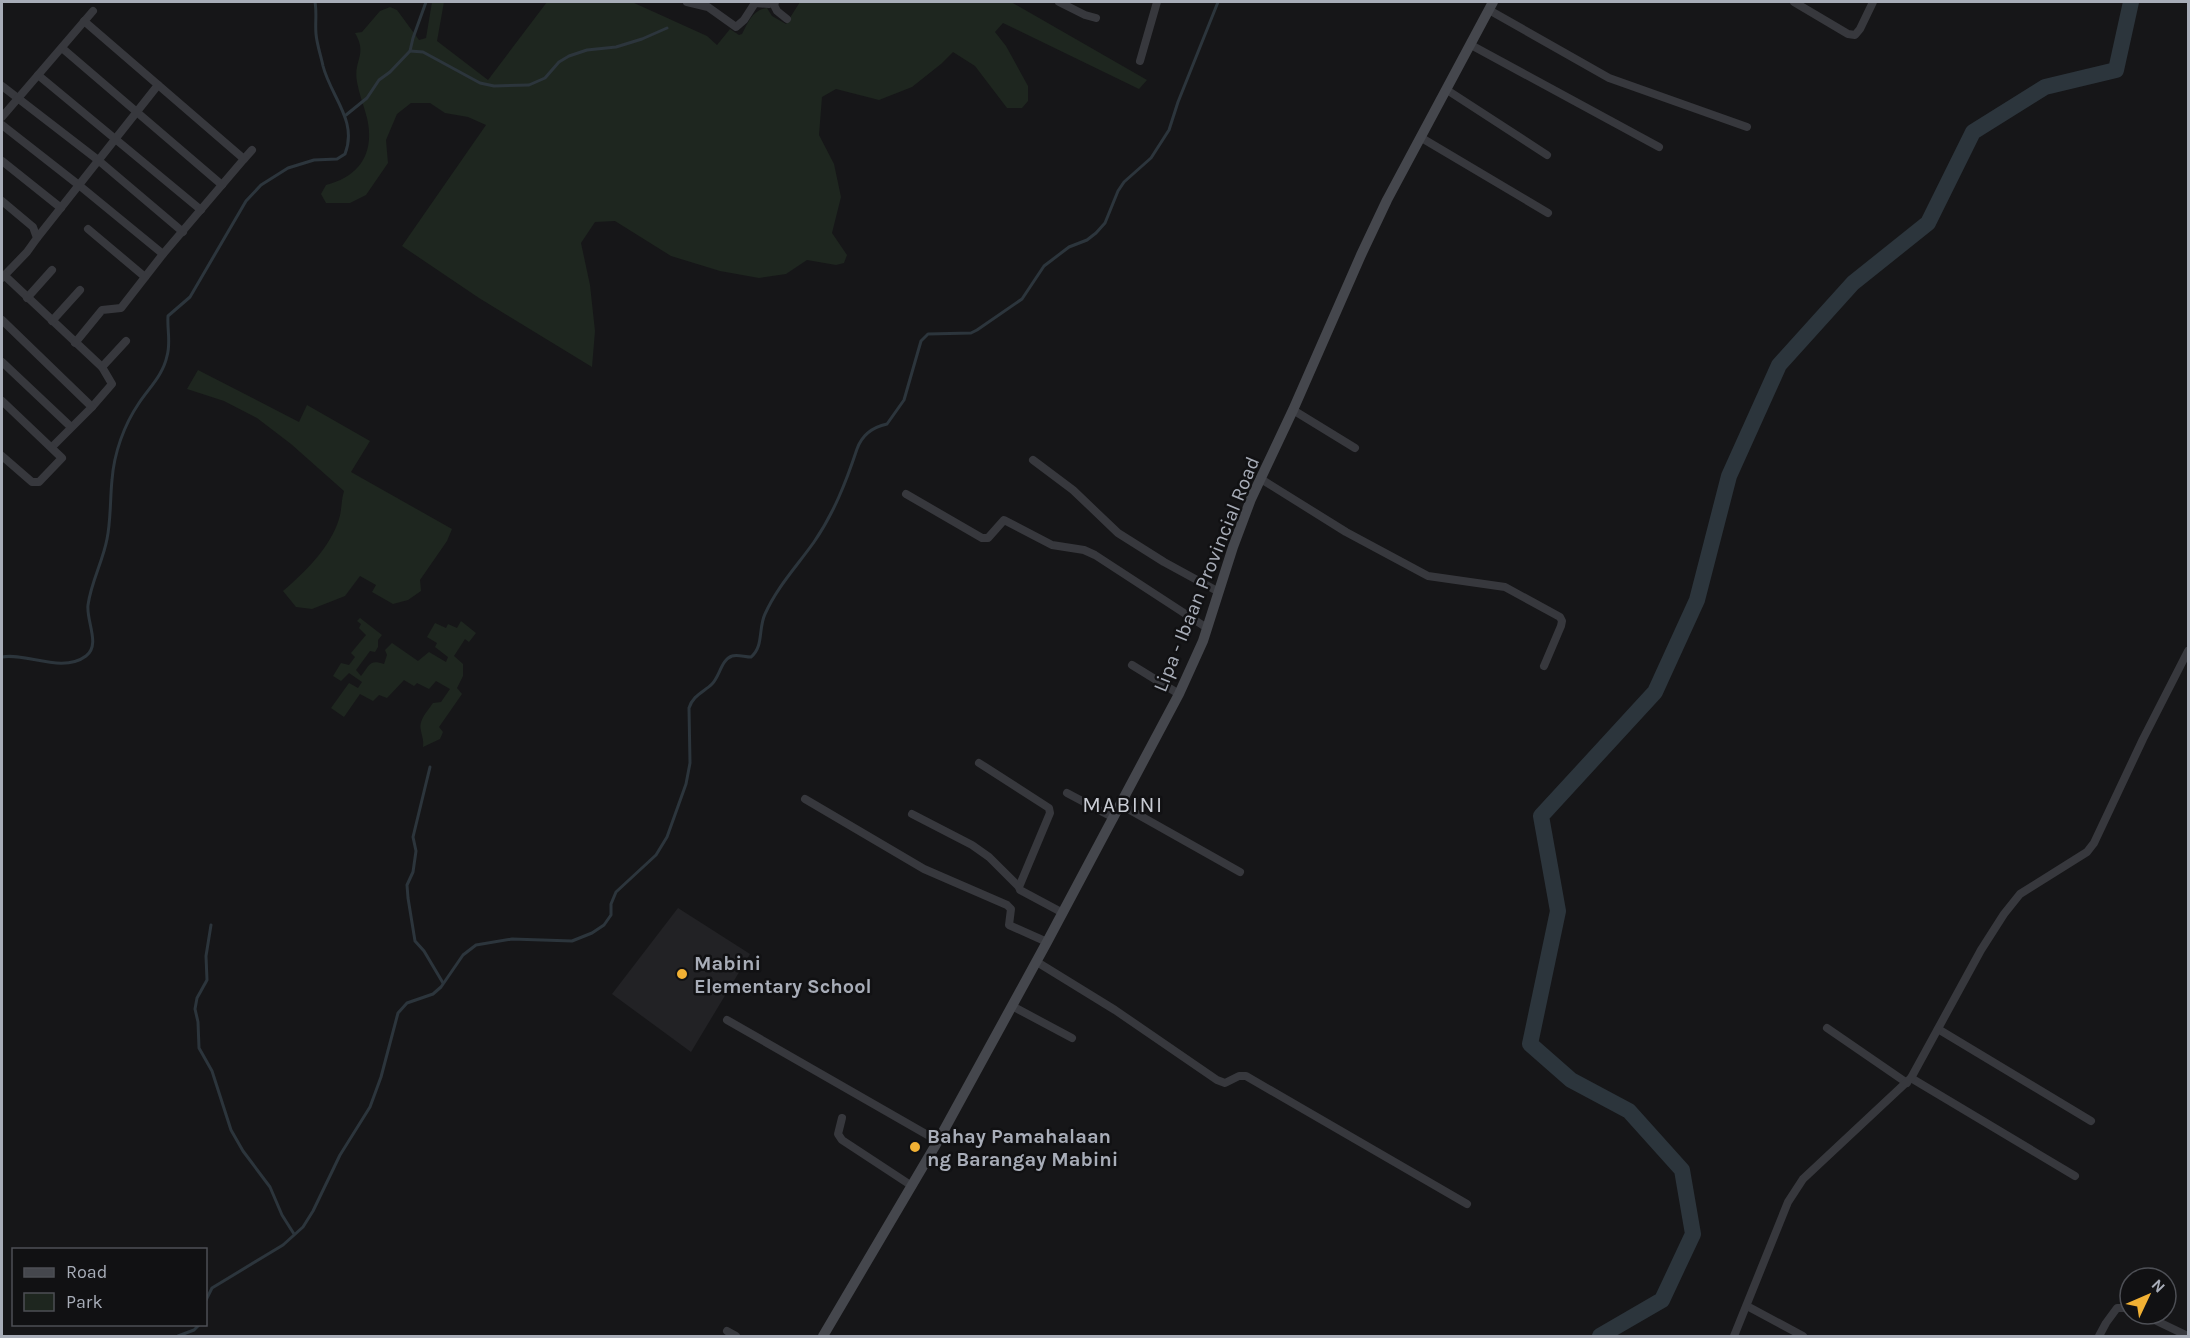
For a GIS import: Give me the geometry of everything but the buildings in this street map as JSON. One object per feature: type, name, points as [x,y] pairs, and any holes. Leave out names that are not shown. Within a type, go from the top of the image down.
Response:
[{"type":"main road","name":"Lipa - Ibaan Provincial Road","points":[[823,1336],[938,1141],[1063,913],[1179,694],[1207,628],[1243,520],[1378,216],[1491,6]]},
{"type":"street","points":[[687,2],[697,5],[705,3],[736,27],[744,21],[755,3],[774,2],[777,11],[787,20]]},
{"type":"street","points":[[1059,2],[1096,18]]},
{"type":"street","points":[[1140,61],[1156,2]]},
{"type":"street","points":[[1794,2],[1848,34],[1855,35],[1872,2]]},
{"type":"street","points":[[1491,6],[1609,78],[1747,127]]},
{"type":"street","points":[[2,117],[93,11]]},
{"type":"street","points":[[84,21],[244,159]]},
{"type":"street","points":[[1472,45],[1659,147]]},
{"type":"street","points":[[62,48],[222,185]]},
{"type":"street","points":[[38,75],[201,210]]},
{"type":"street","points":[[52,447],[112,384],[102,368],[3,277],[27,252],[158,85]]},
{"type":"street","points":[[2,86],[98,160],[183,232]]},
{"type":"street","points":[[1447,90],[1548,155]]},
{"type":"street","points":[[2,125],[163,254]]},
{"type":"street","points":[[1420,136],[1548,213]]},
{"type":"street","points":[[75,343],[102,310],[121,308],[163,254],[252,150]]},
{"type":"street","points":[[2,161],[61,208]]},
{"type":"street","points":[[2,201],[33,227],[37,238]]},
{"type":"street","points":[[88,229],[145,277]]},
{"type":"street","points":[[27,298],[52,270]]},
{"type":"street","points":[[52,321],[80,290]]},
{"type":"street","points":[[2,320],[92,407]]},
{"type":"street","points":[[102,368],[126,341]]},
{"type":"street","points":[[2,362],[71,428]]},
{"type":"street","points":[[2,400],[62,458],[39,482],[32,482],[2,456]]},
{"type":"street","points":[[1293,410],[1355,448]]},
{"type":"street","points":[[1033,460],[1073,490],[1118,533],[1164,562],[1219,592]]},
{"type":"street","points":[[1261,479],[1346,532],[1428,576],[1505,587],[1560,617],[1561,626],[1544,666]]},
{"type":"street","points":[[906,494],[982,538],[988,538],[1004,520],[1052,545],[1084,550],[1207,628]]},
{"type":"street","points":[[1734,1336],[1788,1202],[1803,1179],[1909,1081],[1981,950],[2020,894],[2087,852],[2094,843],[2188,651]]},
{"type":"street","points":[[1132,665],[1179,694]]},
{"type":"street","points":[[979,763],[1049,808],[1050,813],[1019,887]]},
{"type":"street","points":[[1066,793],[1114,818]]},
{"type":"street","points":[[805,799],[924,869],[1007,905],[1011,909],[1009,925],[1047,942]]},
{"type":"street","points":[[1121,805],[1240,872]]},
{"type":"street","points":[[912,814],[972,845],[989,857],[1020,890],[1063,913]]},
{"type":"street","points":[[1036,962],[1115,1010],[1217,1080],[1225,1083],[1239,1076],[1246,1076],[1467,1204]]},
{"type":"street","points":[[1012,1006],[1072,1038]]},
{"type":"street","points":[[727,1020],[938,1141]]},
{"type":"street","points":[[1827,1028],[1909,1081],[2075,1176]]},
{"type":"street","points":[[1938,1029],[2091,1121]]},
{"type":"street","points":[[842,1118],[838,1134],[842,1140],[912,1186]]},
{"type":"street","points":[[1747,1306],[1803,1336]]},
{"type":"street","points":[[2099,1336],[2118,1308]]},
{"type":"street","points":[[2167,1326],[2188,1336]]},
{"type":"street","points":[[727,1331],[736,1336]]},
{"type":"shaded area","name":"Mabini Elementary School","points":[[678,908],[750,954],[691,1052],[612,994]]},
{"type":"green space","points":[[432,2],[444,2],[437,41],[488,80],[547,2],[632,2],[707,36],[717,45],[730,29],[739,35],[742,34],[751,18],[762,9],[767,8],[772,16],[786,24],[800,2],[1011,2],[1147,80],[1139,89],[1003,23],[995,32],[1006,46],[1028,86],[1028,101],[1022,108],[1007,108],[975,66],[953,52],[912,87],[879,100],[836,89],[822,97],[819,135],[834,164],[841,197],[832,233],[847,255],[844,263],[836,265],[807,260],[786,274],[759,278],[720,271],[671,256],[615,221],[595,222],[581,243],[590,285],[595,331],[592,367],[479,298],[402,246],[486,125],[468,117],[445,113],[430,103],[411,103],[397,114],[386,140],[388,163],[366,195],[350,203],[326,203],[321,194],[326,185],[348,176],[356,169],[367,152],[369,131],[357,82],[360,47],[355,33],[362,32],[380,11],[390,7],[397,10],[419,40],[426,38]]},
{"type":"green space","points":[[198,370],[299,422],[307,405],[370,441],[351,472],[452,529],[447,541],[420,580],[421,591],[408,600],[393,604],[372,592],[376,585],[360,576],[345,596],[312,609],[296,607],[283,591],[308,568],[330,540],[339,519],[344,491],[291,444],[257,418],[224,401],[187,389]]},
{"type":"green space","points":[[360,618],[382,635],[375,652],[370,651],[356,670],[361,676],[373,663],[384,664],[387,655],[385,650],[392,643],[418,661],[429,652],[446,662],[448,657],[435,647],[437,643],[427,637],[435,623],[446,628],[448,624],[457,628],[461,621],[476,633],[469,642],[465,639],[454,656],[463,664],[463,676],[457,688],[462,694],[439,727],[443,732],[440,739],[423,747],[420,727],[433,703],[441,702],[450,689],[436,681],[429,689],[417,683],[414,686],[404,680],[387,698],[379,695],[373,701],[360,694],[344,717],[331,708],[349,683],[358,688],[362,682],[349,673],[341,681],[333,676],[341,663],[349,665],[355,657],[351,653],[366,635],[359,628],[361,624],[357,621]]},
{"type":"waterway","points":[[2,657],[11,656],[66,663],[76,661],[90,651],[93,639],[88,605],[107,539],[115,460],[129,421],[165,363],[169,346],[168,316],[190,297],[246,201],[261,185],[288,168],[314,160],[337,159],[345,154],[348,142],[346,120],[323,66],[317,38],[315,2]]},
{"type":"waterway","points":[[346,115],[367,98],[379,80],[410,51],[426,2]]},
{"type":"waterway","points":[[207,1298],[212,1288],[283,1245],[303,1227],[340,1155],[370,1107],[381,1077],[398,1013],[407,1003],[433,994],[441,987],[463,955],[476,945],[512,939],[572,941],[604,925],[611,915],[611,904],[616,892],[656,855],[667,837],[686,784],[690,763],[689,708],[691,704],[712,684],[728,658],[736,655],[751,657],[755,653],[763,620],[770,604],[828,520],[859,444],[869,432],[887,424],[904,400],[921,341],[928,334],[971,333],[977,330],[1022,299],[1044,266],[1069,247],[1087,240],[1105,223],[1124,182],[1151,158],[1169,130],[1218,2]]},
{"type":"waterway","points":[[1600,1336],[1662,1300],[1693,1234],[1682,1170],[1629,1111],[1571,1080],[1530,1044],[1558,911],[1541,816],[1655,692],[1697,600],[1729,476],[1779,365],[1853,283],[1928,223],[1973,132],[2045,87],[2116,70],[2131,2]]},
{"type":"waterway","points":[[410,51],[423,52],[480,83],[494,86],[529,85],[545,78],[559,62],[569,56],[587,50],[616,47],[667,28]]},
{"type":"waterway","points":[[430,767],[413,837],[416,851],[413,872],[407,885],[415,941],[424,951],[443,983]]},
{"type":"waterway","points":[[211,925],[206,956],[207,980],[197,998],[195,1009],[199,1048],[212,1071],[231,1130],[243,1151],[270,1187],[282,1215],[294,1234]]},
{"type":"waterway","points":[[178,1336],[198,1326]]},
{"type":"place","name":"Mabini Elementary School","points":[[682,974]]},
{"type":"place","name":"Bahay Pamahalaan ng Barangay Mabini","points":[[915,1147]]},
{"type":"district","name":"MABINI","points":[[1123,804]]}]
